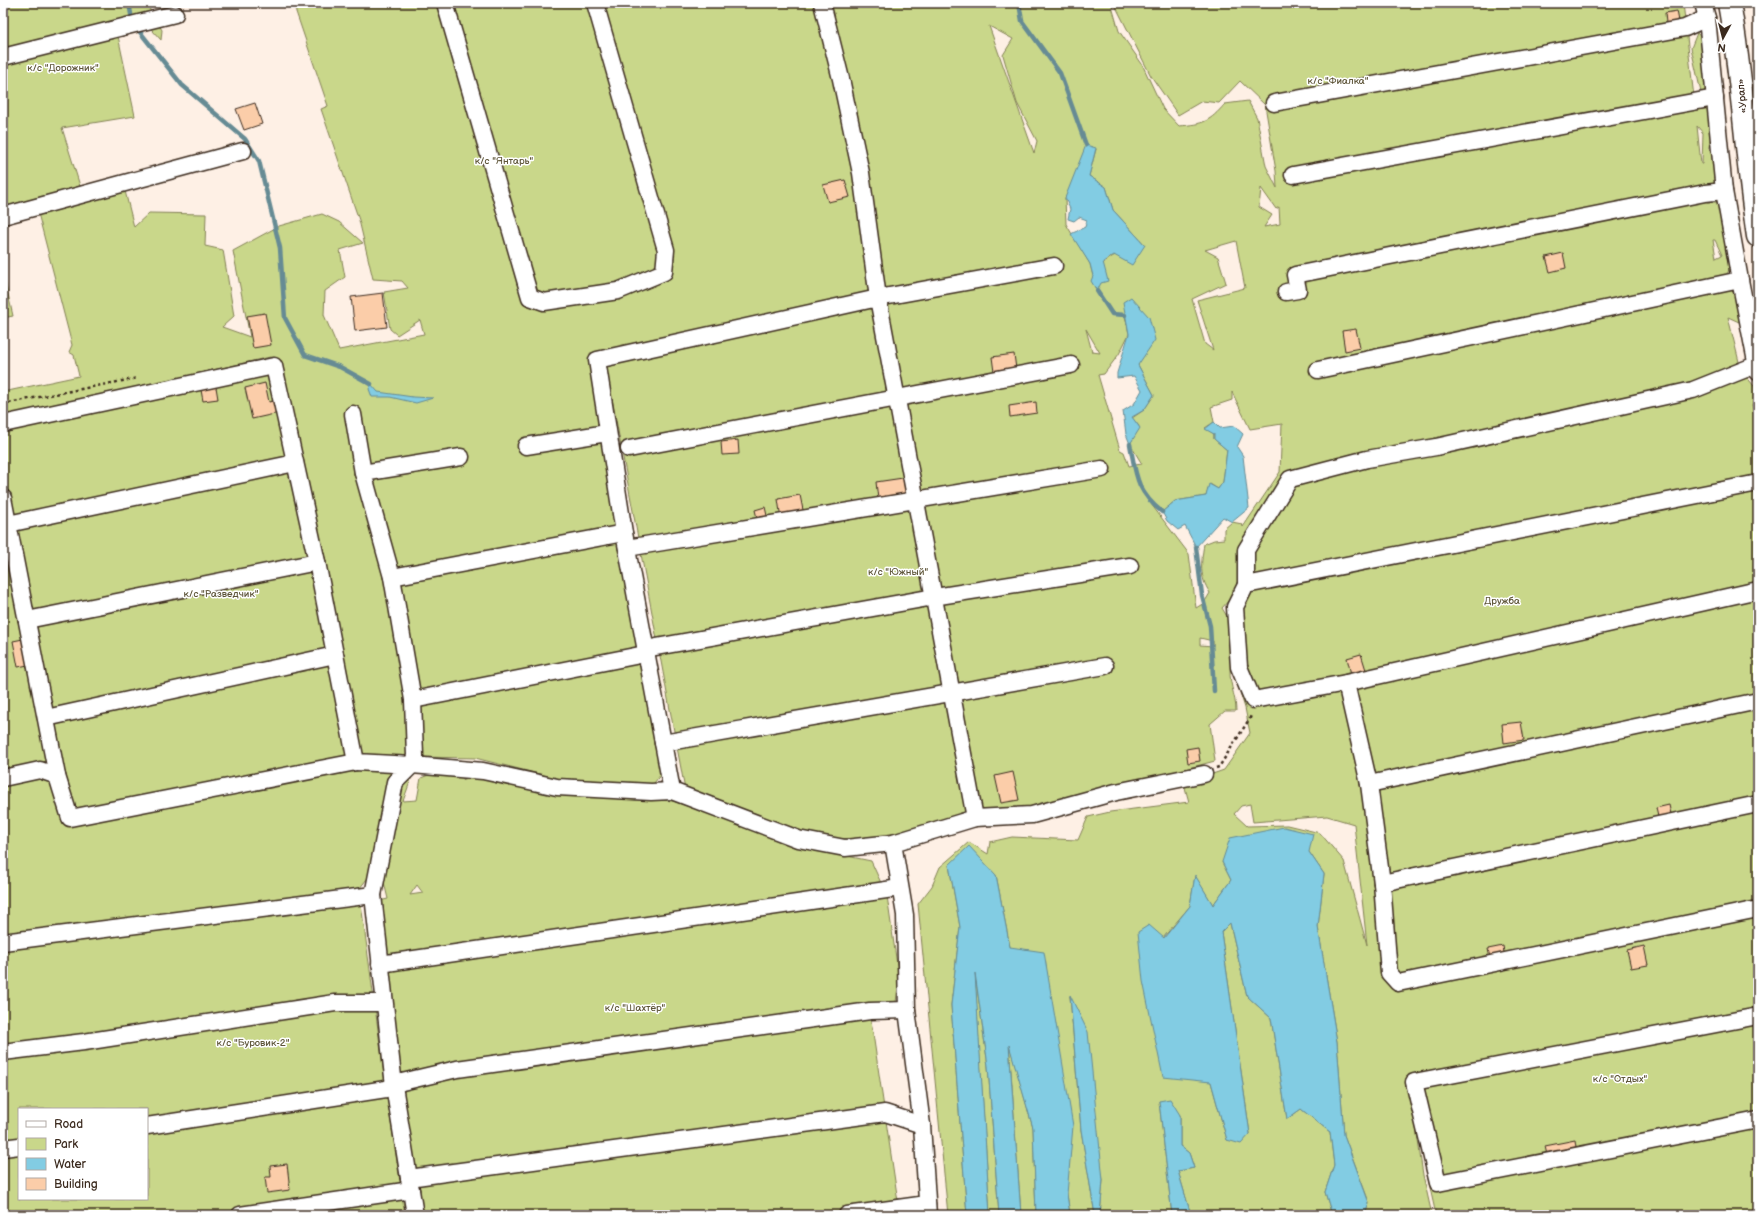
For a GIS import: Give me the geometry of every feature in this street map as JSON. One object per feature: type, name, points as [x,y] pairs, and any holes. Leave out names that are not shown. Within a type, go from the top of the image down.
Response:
[{"type":"highway","name":"«Урал»","points":[[1728,3],[1740,83],[1747,163],[1758,236]]},
{"type":"street","points":[[445,3],[530,296],[544,302],[618,291],[664,272],[666,250],[595,3]]},
{"type":"street","points":[[822,3],[841,79],[861,173],[878,298],[975,818]]},
{"type":"street","points":[[1703,3],[1707,18],[1724,191],[1757,368],[1693,390],[1436,448],[1367,459],[1290,479],[1246,550],[1246,585],[1235,607],[1239,668],[1253,700],[1346,683],[1758,590]]},
{"type":"street","points":[[3,57],[175,14]]},
{"type":"street","points":[[1274,103],[1685,28],[1707,18]]},
{"type":"street","points":[[1293,175],[1715,98]]},
{"type":"street","points":[[3,216],[243,152]]},
{"type":"street","points":[[1286,292],[1298,290],[1295,276],[1724,191]]},
{"type":"street","points":[[672,791],[624,533],[607,433],[597,360],[878,298],[1054,266]]},
{"type":"street","points":[[1318,370],[1740,280]]},
{"type":"street","points":[[629,449],[896,397],[1071,365]]},
{"type":"street","points":[[3,424],[274,366],[317,562],[356,762]]},
{"type":"street","points":[[353,414],[363,473],[392,577],[413,700],[415,756],[412,765],[395,782],[373,895],[394,1086],[415,1215]]},
{"type":"street","points":[[526,446],[607,433]]},
{"type":"street","points":[[363,473],[461,457]]},
{"type":"street","points":[[8,524],[296,463]]},
{"type":"street","points":[[627,548],[1102,469]]},
{"type":"street","points":[[1246,585],[1758,483]]},
{"type":"street","points":[[3,498],[57,776],[70,818],[356,762],[483,771],[557,787],[651,792],[672,791],[798,839],[845,848],[892,843],[975,818],[1032,815],[1116,792],[1204,774]]},
{"type":"street","points":[[392,577],[624,533]]},
{"type":"street","points":[[27,620],[317,562]]},
{"type":"street","points":[[413,700],[645,651],[934,597],[1130,566]]},
{"type":"street","points":[[46,718],[335,654]]},
{"type":"street","points":[[663,743],[1105,666]]},
{"type":"street","points":[[1346,683],[1369,784],[1382,883],[1389,973],[1398,983],[1758,908]]},
{"type":"street","points":[[1369,784],[1758,701]]},
{"type":"street","points":[[3,778],[40,770],[57,776]]},
{"type":"street","points":[[1382,883],[1758,804]]},
{"type":"street","points":[[847,1215],[928,1209],[922,1125],[907,1010],[905,915],[892,843]]},
{"type":"street","points":[[380,964],[900,888]]},
{"type":"street","points":[[3,942],[373,895]]},
{"type":"street","points":[[3,1052],[84,1042],[335,1003],[384,1003]]},
{"type":"street","points":[[148,1126],[394,1086],[402,1082],[457,1069],[870,1011],[907,1010]]},
{"type":"street","points":[[1758,1016],[1414,1082],[1438,1183],[1758,1120]]},
{"type":"street","points":[[240,1215],[410,1184],[885,1113],[922,1125]]},
{"type":"street","points":[[3,1148],[18,1146]]},
{"type":"path","points":[[3,404],[140,378]]},
{"type":"path","points":[[1204,774],[1219,767],[1250,718],[1253,700]]},
{"type":"green space","points":[[3,3],[146,3],[162,30],[161,40],[144,21],[118,36],[135,116],[62,128],[80,186],[125,191],[134,227],[149,213],[206,214],[205,246],[223,250],[234,316],[222,327],[250,337],[233,251],[279,226],[322,214],[339,222],[363,243],[340,250],[345,277],[325,291],[324,315],[339,350],[424,334],[420,320],[397,335],[390,329],[384,292],[408,288],[402,281],[373,279],[359,220],[321,109],[328,106],[293,3],[1111,3],[1119,31],[1142,64],[1163,109],[1179,126],[1205,121],[1215,115],[1225,104],[1248,101],[1257,118],[1266,166],[1277,188],[1276,171],[1265,105],[1240,81],[1219,103],[1202,101],[1178,115],[1151,76],[1114,3],[1683,3],[1695,106],[1703,104],[1714,118],[1709,147],[1720,175],[1715,192],[1704,189],[1707,202],[1717,202],[1732,260],[1726,278],[1743,313],[1739,322],[1728,317],[1741,370],[1758,391],[1752,405],[1758,426],[1758,1215],[1436,1215],[1415,1120],[1423,1175],[1432,1215],[1365,1215],[1369,1202],[1344,1135],[1337,1042],[1318,927],[1324,874],[1309,852],[1222,862],[1231,880],[1213,905],[1195,876],[1190,906],[1163,938],[1211,1082],[1227,1140],[1250,1134],[1221,932],[1230,923],[1247,996],[1271,1018],[1287,1119],[1301,1109],[1330,1132],[1334,1165],[1325,1192],[1332,1215],[1191,1215],[1178,1171],[1194,1168],[1189,1153],[1180,1146],[1180,1115],[1159,1101],[1172,1215],[1100,1215],[1103,1180],[1070,996],[1081,1130],[1095,1215],[1070,1215],[1067,1194],[1010,947],[996,875],[949,865],[960,927],[951,1005],[967,1215],[948,1215],[918,904],[932,886],[940,867],[969,842],[988,854],[990,842],[1012,837],[1078,840],[1088,817],[1110,812],[1189,802],[1184,784],[1224,770],[1250,733],[1245,708],[1231,664],[1230,676],[1236,711],[1225,711],[1210,724],[1215,761],[1030,810],[952,820],[881,838],[824,839],[685,790],[603,350],[590,353],[661,774],[651,787],[567,781],[475,758],[419,757],[403,801],[417,800],[421,778],[436,772],[455,772],[464,780],[464,774],[544,793],[673,801],[798,846],[871,861],[887,896],[899,979],[896,1002],[869,1007],[900,1215],[422,1215],[384,963],[379,901],[388,899],[374,846],[371,874],[359,889],[386,1089],[405,1215],[3,1215],[3,392],[79,376],[74,355],[69,352],[72,345],[38,213],[3,220]],"holes":[[[989,26],[1013,39],[1003,55],[1017,103],[1037,141],[1034,153]],[[1697,126],[1703,133],[1701,164]],[[1096,149],[1089,176],[1106,187],[1113,210],[1145,245],[1122,252],[1110,258],[1093,276],[1090,264],[1066,224],[1065,198]],[[1261,188],[1276,209],[1279,207],[1280,224],[1264,227],[1272,215],[1259,207]],[[1713,240],[1715,240],[1722,255],[1716,258]],[[1236,241],[1245,288],[1197,300],[1213,350],[1205,344],[1192,299],[1226,283],[1218,257],[1205,250]],[[1125,315],[1138,365],[1154,395],[1144,410],[1132,418],[1139,426],[1130,444],[1142,464],[1129,466],[1124,452],[1120,450],[1098,375],[1104,374],[1119,354],[1129,334]],[[1086,329],[1100,353],[1092,352]],[[270,357],[273,361],[170,380]],[[1232,392],[1250,429],[1282,424],[1280,472],[1243,527],[1242,524],[1232,522],[1224,529],[1224,539],[1214,540],[1204,544],[1202,575],[1206,587],[1210,593],[1204,603],[1196,608],[1189,554],[1151,504],[1162,512],[1175,501],[1206,496],[1210,484],[1218,489],[1223,482],[1227,450],[1214,439],[1214,434],[1205,428],[1214,422],[1211,407],[1232,400]],[[1229,600],[1229,620],[1222,608]],[[1200,638],[1213,641],[1213,646],[1200,645]],[[1250,804],[1253,822],[1327,816],[1354,824],[1367,945],[1344,861],[1320,833],[1287,825],[1247,826],[1234,814],[1241,806]],[[417,885],[423,893],[410,895]]]},
{"type":"green space","points":[[1697,33],[1706,43],[1709,83],[1702,97],[1691,48]]},
{"type":"green space","points":[[3,272],[13,316],[3,318]]},
{"type":"green space","points":[[974,966],[988,1066],[999,1215],[990,1215]]},
{"type":"green space","points":[[1009,1043],[1033,1128],[1036,1215],[1021,1215]]},
{"type":"water","points":[[1086,145],[1096,148],[1089,176],[1106,187],[1113,210],[1145,245],[1132,265],[1114,255],[1103,262],[1108,281],[1101,283],[1097,291],[1091,281],[1093,276],[1090,264],[1071,234],[1085,227],[1087,220],[1079,217],[1074,221],[1068,219],[1070,209],[1065,198]]},
{"type":"water","points":[[1131,297],[1149,317],[1155,340],[1138,365],[1154,395],[1144,410],[1132,417],[1140,428],[1130,444],[1126,434],[1123,411],[1134,404],[1142,390],[1134,376],[1117,378],[1117,373],[1129,334],[1123,302]]},
{"type":"water","points":[[371,384],[378,392],[433,398],[416,403],[390,397],[372,397],[369,389]]},
{"type":"water","points":[[1214,422],[1220,428],[1234,426],[1243,434],[1237,447],[1243,456],[1249,508],[1232,522],[1223,517],[1196,547],[1185,526],[1178,530],[1167,521],[1162,512],[1175,501],[1206,496],[1209,484],[1218,489],[1223,482],[1227,450],[1214,439],[1214,434],[1205,429]]},
{"type":"water","points":[[1284,827],[1313,834],[1309,852],[1324,874],[1318,927],[1337,1042],[1344,1135],[1369,1203],[1365,1215],[1332,1215],[1325,1192],[1334,1165],[1330,1132],[1301,1109],[1287,1119],[1271,1018],[1247,996],[1230,923],[1221,932],[1250,1134],[1241,1144],[1227,1140],[1211,1082],[1163,1077],[1143,981],[1138,932],[1149,925],[1164,938],[1190,906],[1195,875],[1213,905],[1231,880],[1222,862],[1230,838]]},
{"type":"water","points":[[969,846],[996,875],[1010,947],[1044,952],[1073,1126],[1067,1194],[1070,1215],[1036,1215],[1033,1128],[1009,1045],[1021,1215],[999,1215],[988,1066],[975,973],[990,1215],[967,1215],[951,1005],[960,927],[949,865]]},
{"type":"water","points":[[1070,995],[1088,1032],[1103,1180],[1100,1215],[1095,1215],[1081,1130]]},
{"type":"water","points":[[1170,1099],[1180,1115],[1180,1146],[1189,1153],[1194,1168],[1178,1171],[1191,1215],[1172,1215],[1159,1101]]},
{"type":"building","points":[[1677,11],[1679,21],[1666,23],[1665,13]]},
{"type":"building","points":[[255,103],[262,124],[244,130],[236,109]]},
{"type":"building","points":[[845,180],[850,197],[828,202],[823,185]]},
{"type":"building","points":[[1563,253],[1566,268],[1550,272],[1546,257]]},
{"type":"building","points":[[383,293],[387,327],[355,331],[351,297]]},
{"type":"building","points":[[265,313],[271,345],[253,348],[247,316]]},
{"type":"building","points":[[1356,329],[1360,348],[1345,351],[1342,331]]},
{"type":"building","points":[[1014,354],[1016,369],[994,372],[992,357]]},
{"type":"building","points":[[265,383],[269,402],[276,400],[279,413],[252,419],[245,388]]},
{"type":"building","points":[[216,387],[218,399],[203,401],[201,390]]},
{"type":"building","points":[[1036,402],[1037,413],[1010,417],[1009,406]]},
{"type":"building","points":[[738,440],[739,454],[722,455],[721,442]]},
{"type":"building","points":[[903,478],[906,495],[878,499],[876,482]]},
{"type":"building","points":[[800,495],[804,515],[781,519],[778,499]]},
{"type":"building","points":[[765,507],[768,520],[758,522],[755,510]]},
{"type":"building","points":[[28,638],[33,664],[18,667],[13,641]]},
{"type":"building","points":[[1361,654],[1366,670],[1351,674],[1347,658]]},
{"type":"building","points":[[1521,722],[1524,740],[1504,743],[1502,724]]},
{"type":"building","points":[[1198,747],[1200,761],[1188,763],[1186,749]]},
{"type":"building","points":[[1013,772],[1019,800],[1001,803],[995,776]]},
{"type":"building","points":[[1669,805],[1672,819],[1659,821],[1656,808]]},
{"type":"building","points":[[1503,946],[1505,959],[1491,962],[1488,949]]},
{"type":"building","points":[[1644,946],[1648,965],[1631,968],[1627,950]]},
{"type":"building","points":[[1575,1140],[1577,1154],[1548,1160],[1545,1146]]},
{"type":"building","points":[[287,1164],[290,1190],[267,1193],[265,1177],[271,1177],[270,1166]]},
{"type":"waterway","points":[[129,3],[131,14]]},
{"type":"waterway","points":[[1019,3],[1022,21],[1060,73],[1086,145]]},
{"type":"waterway","points":[[140,32],[182,85],[245,139],[259,161],[280,248],[285,318],[305,355],[340,367],[371,384]]},
{"type":"waterway","points":[[1097,291],[1112,314],[1125,315]]},
{"type":"waterway","points":[[1130,444],[1138,482],[1147,497],[1162,512]]},
{"type":"waterway","points":[[1196,547],[1202,595],[1210,626],[1214,691]]},
{"type":"park label","name":"к/с \"Дорожник\"","points":[[63,67]]},
{"type":"park label","name":"к/с \"Фиалка\"","points":[[1338,80]]},
{"type":"park label","name":"к/с \"Янтарь\"","points":[[504,160]]},
{"type":"park label","name":"к/с \"Южный\"","points":[[898,571]]},
{"type":"park label","name":"к/с \"Разведчик\"","points":[[221,593]]},
{"type":"park label","name":"Дружба","points":[[1502,600]]},
{"type":"park label","name":"к/с \"Шахтёр\"","points":[[635,1007]]},
{"type":"park label","name":"к/с \"Буровик-2\"","points":[[253,1042]]},
{"type":"park label","name":"к/с \"Отдых\"","points":[[1620,1078]]}]
